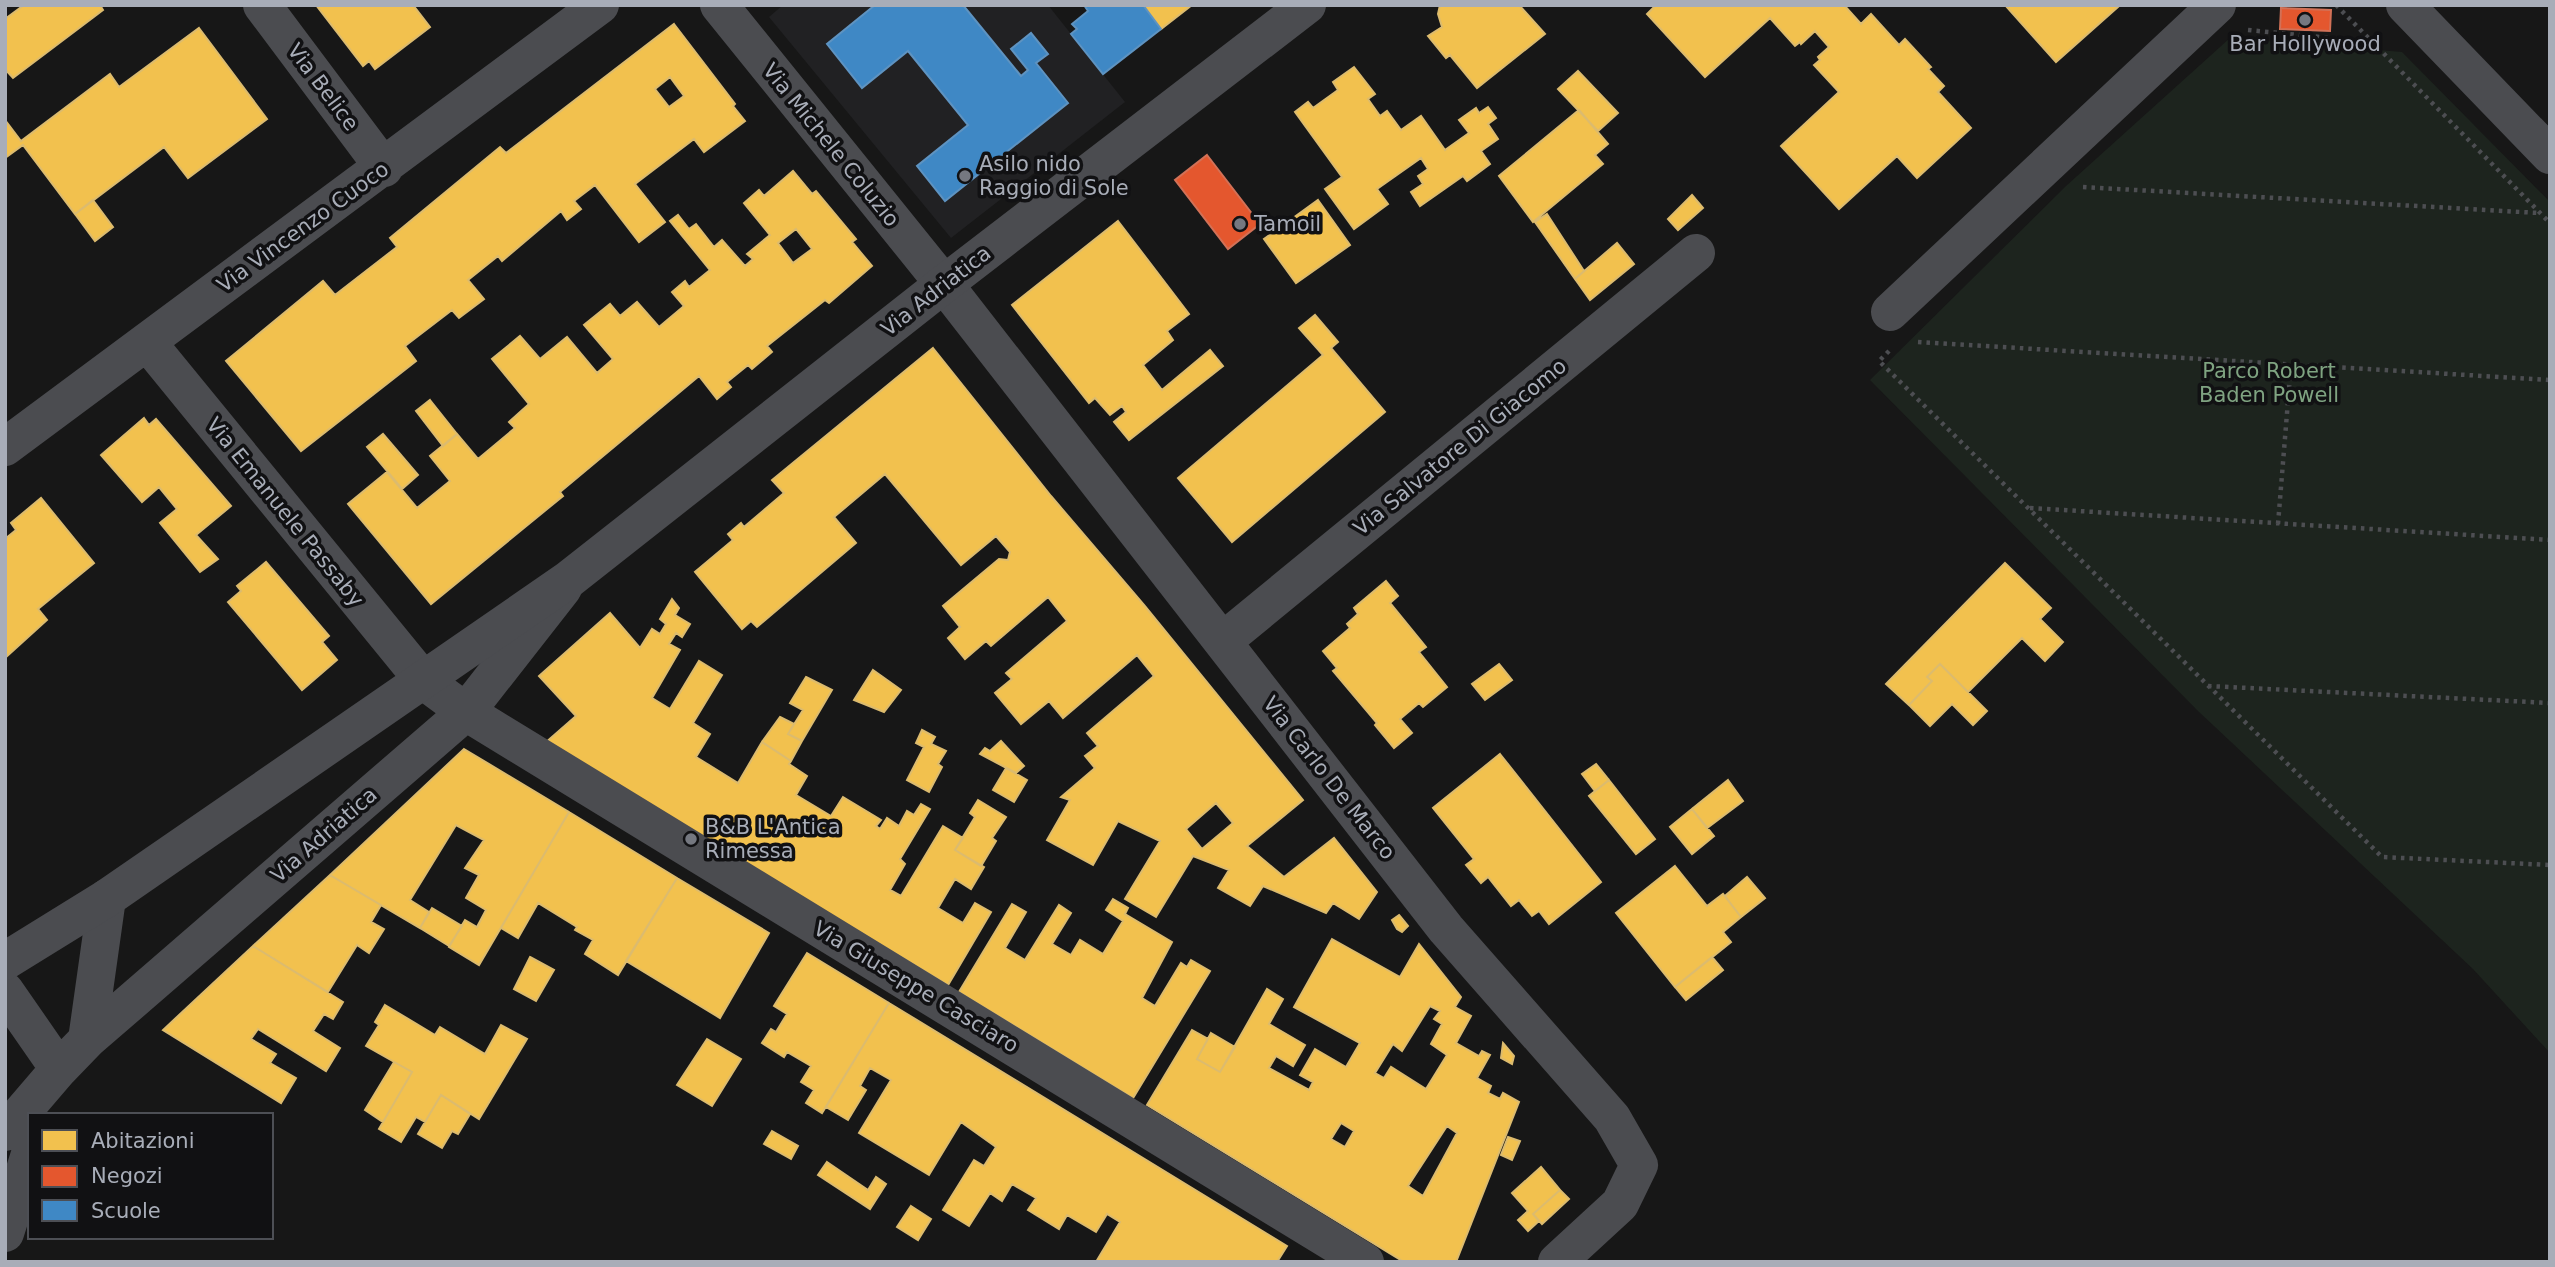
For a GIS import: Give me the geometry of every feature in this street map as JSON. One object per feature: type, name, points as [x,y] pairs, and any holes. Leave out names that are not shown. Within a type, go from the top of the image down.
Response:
[{"type":"street","name":"Via Belice","points":[[262,5],[384,168]]},
{"type":"street","name":"Via Vincenzo Cuoco","points":[[5,447],[600,5]]},
{"type":"street","name":"Via Michele Coluzio","points":[[719,5],[944,284]]},
{"type":"street","name":"Via Adriatica","points":[[5,961],[107,898],[568,580],[944,284],[1307,5]]},
{"type":"street","points":[[2405,5],[2550,155]]},
{"type":"street","points":[[1891,312],[2226,17]]},
{"type":"street","name":"Via Salvatore Di Giacomo","points":[[1223,641],[1696,253]]},
{"type":"street","name":"Via Carlo De Marco","points":[[944,284],[1446,929],[1612,1118],[1639,1165],[1620,1204],[1557,1262]]},
{"type":"street","name":"Via Emanuele Passaby","points":[[147,342],[424,681],[466,712]]},
{"type":"street","name":"Via Adriatica","points":[[5,1132],[58,1069],[87,1040],[466,712],[568,580]]},
{"type":"street","name":"Via Giuseppe Casciaro","points":[[466,712],[1365,1262]]},
{"type":"street","points":[[87,1040],[107,898]]},
{"type":"street","points":[[5,991],[58,1069],[44,1113]]},
{"type":"street","points":[[5,1233],[28,1160]]},
{"type":"path","points":[[2336,5],[2550,223]]},
{"type":"path","points":[[2226,17],[2372,42]]},
{"type":"path","points":[[2080,187],[2539,213]]},
{"type":"path","points":[[1914,342],[2550,380]]},
{"type":"path","points":[[1879,361],[2382,857],[2550,865]]},
{"type":"path","points":[[2278,524],[2291,364]]},
{"type":"path","points":[[2029,508],[2550,540]]},
{"type":"path","points":[[2208,686],[2550,703]]},
{"type":"shaded area","name":"Asilo nido Raggio di Sole","points":[[783,5],[1048,5],[1125,102],[951,238],[769,17]]},
{"type":"green space","name":"Parco Robert Baden Powell","points":[[2230,38],[2402,52],[2550,202],[2550,1053],[2473,969],[2198,711],[1870,380],[2066,186]]},
{"type":"building: Abitazioni","points":[[24,5],[100,5],[103,10],[13,78],[5,69],[5,19]]},
{"type":"building: Abitazioni","points":[[316,5],[413,5],[430,27],[375,69],[369,61],[363,66]]},
{"type":"building: Abitazioni","points":[[1143,5],[1192,5],[1161,29]]},
{"type":"building: Abitazioni","points":[[1440,5],[1519,5],[1545,34],[1477,88],[1450,55],[1446,58],[1428,36],[1442,27],[1438,14]]},
{"type":"building: Abitazioni","points":[[1656,5],[1844,5],[1861,24],[1871,14],[1899,45],[1905,39],[1931,67],[1928,69],[1944,86],[1938,92],[1971,128],[1917,178],[1897,156],[1839,209],[1781,146],[1839,92],[1814,65],[1829,47],[1815,31],[1795,46],[1770,18],[1705,77],[1647,14]]},
{"type":"building: Abitazioni","points":[[2005,5],[2119,5],[2119,6],[2056,62]]},
{"type":"building: Abitazioni","points":[[674,24],[745,121],[704,152],[694,139],[635,184],[665,222],[639,242],[595,185],[574,201],[581,209],[567,220],[561,211],[502,261],[498,256],[468,280],[484,299],[459,318],[452,310],[405,346],[416,361],[301,451],[226,361],[323,281],[335,295],[397,247],[390,238],[500,147],[506,153]],"holes":[[[670,77],[684,96],[669,107],[655,89]]]},
{"type":"building: Abitazioni","points":[[199,28],[267,119],[188,178],[164,147],[75,214],[23,145],[5,158],[5,120],[21,141],[110,74],[119,87]]},
{"type":"building: Abitazioni","points":[[1354,67],[1375,94],[1368,99],[1380,116],[1387,111],[1401,130],[1421,116],[1445,150],[1469,133],[1459,120],[1476,108],[1479,113],[1488,107],[1496,118],[1488,124],[1498,139],[1481,151],[1490,164],[1467,181],[1463,176],[1420,206],[1411,192],[1423,184],[1418,176],[1428,169],[1421,158],[1377,189],[1388,204],[1354,229],[1325,189],[1342,177],[1295,112],[1308,102],[1313,108],[1338,90],[1333,82]]},
{"type":"building: Abitazioni","points":[[1578,71],[1618,113],[1598,131],[1558,89]]},
{"type":"building: Abitazioni","points":[[1579,110],[1608,144],[1595,155],[1603,164],[1533,222],[1499,176]]},
{"type":"building: Abitazioni","points":[[793,171],[812,194],[816,191],[856,239],[852,242],[872,266],[829,303],[825,300],[767,346],[772,352],[752,369],[748,365],[727,382],[731,387],[717,399],[699,376],[560,492],[563,496],[431,604],[348,504],[387,472],[417,508],[450,481],[430,456],[457,434],[478,459],[515,428],[509,422],[529,404],[492,359],[520,336],[540,359],[567,337],[597,373],[613,359],[584,325],[610,304],[620,316],[637,302],[659,327],[684,306],[672,292],[685,281],[689,287],[710,270],[670,221],[678,215],[689,229],[696,224],[714,247],[722,240],[745,266],[753,259],[747,254],[770,235],[744,203],[759,190],[764,196]],"holes":[[[796,229],[812,249],[793,263],[778,243]]]},
{"type":"building: Abitazioni","points":[[1692,195],[1703,208],[1678,230],[1668,219]]},
{"type":"building: Abitazioni","points":[[93,200],[113,227],[95,241],[75,214]]},
{"type":"building: Abitazioni","points":[[1318,200],[1350,245],[1296,283],[1264,239]]},
{"type":"building: Abitazioni","points":[[1547,214],[1584,271],[1575,279],[1535,222]]},
{"type":"building: Abitazioni","points":[[1118,221],[1189,314],[1167,331],[1173,340],[1143,365],[1162,390],[1210,350],[1223,366],[1129,440],[1114,422],[1126,412],[1122,406],[1110,415],[1095,398],[1089,403],[1012,305]]},
{"type":"building: Abitazioni","points":[[1617,243],[1634,264],[1590,300],[1575,279]]},
{"type":"building: Abitazioni","points":[[1315,315],[1338,342],[1331,348],[1385,412],[1232,542],[1178,478],[1323,355],[1299,328]]},
{"type":"building: Abitazioni","points":[[933,348],[1051,496],[1303,800],[1247,846],[1284,877],[1334,838],[1377,892],[1359,919],[1333,903],[1326,913],[1263,886],[1250,906],[1218,888],[1229,870],[1193,856],[1156,917],[1125,899],[1160,841],[1118,821],[1093,865],[1047,840],[1070,800],[1061,797],[1095,768],[1085,756],[1098,746],[1087,733],[1154,676],[1137,655],[1063,718],[1049,701],[1021,724],[995,693],[1012,679],[1006,673],[1067,621],[1048,597],[991,646],[986,641],[965,659],[948,638],[960,627],[943,606],[999,559],[1008,560],[1010,552],[996,536],[961,565],[885,474],[834,517],[856,543],[757,627],[751,621],[742,629],[695,572],[733,540],[728,534],[741,523],[744,527],[784,493],[772,480]],"holes":[[[1216,803],[1233,823],[1202,849],[1186,829]]]},
{"type":"building: Abitazioni","points":[[430,400],[457,434],[443,446],[416,411]]},
{"type":"building: Abitazioni","points":[[144,418],[149,425],[156,419],[231,506],[196,535],[218,559],[200,572],[160,523],[177,509],[159,487],[142,502],[101,455]]},
{"type":"building: Abitazioni","points":[[383,434],[418,475],[402,489],[367,447]]},
{"type":"building: Abitazioni","points":[[41,498],[94,563],[38,609],[47,620],[5,658],[5,539],[16,530],[11,523]]},
{"type":"building: Abitazioni","points":[[266,562],[329,636],[322,642],[337,660],[302,690],[228,602],[241,591],[237,586]]},
{"type":"building: Abitazioni","points":[[2005,563],[2051,608],[2040,619],[2063,642],[2045,661],[2022,638],[1968,692],[1940,664],[1927,677],[1932,681],[1909,705],[1886,684]]},
{"type":"building: Abitazioni","points":[[1386,581],[1398,596],[1390,603],[1426,647],[1419,652],[1447,687],[1423,707],[1419,703],[1400,719],[1412,733],[1394,748],[1375,725],[1377,723],[1333,671],[1337,668],[1323,651],[1350,628],[1347,624],[1358,614],[1354,608]]},
{"type":"building: Abitazioni","points":[[672,599],[679,608],[675,615],[690,624],[682,637],[676,633],[669,644],[680,650],[652,698],[670,709],[699,661],[722,675],[693,723],[710,734],[696,757],[738,783],[762,742],[791,761],[789,764],[807,776],[796,795],[831,816],[843,797],[881,820],[876,826],[880,829],[887,818],[899,826],[907,811],[914,815],[921,804],[930,809],[900,859],[905,864],[890,890],[901,896],[943,826],[963,838],[955,850],[984,867],[971,889],[955,879],[938,908],[963,923],[975,903],[991,912],[948,985],[545,743],[576,716],[539,676],[610,613],[640,648],[652,629],[660,634],[666,624],[660,619]]},
{"type":"building: Abitazioni","points":[[1499,664],[1512,680],[1485,700],[1472,684]]},
{"type":"building: Abitazioni","points":[[1940,664],[1987,711],[1973,725],[1952,704],[1930,726],[1909,705],[1932,681],[1927,677]]},
{"type":"building: Abitazioni","points":[[873,670],[901,690],[884,712],[854,700]]},
{"type":"building: Abitazioni","points":[[806,677],[832,690],[802,741],[788,734],[803,710],[790,703]]},
{"type":"building: Abitazioni","points":[[780,717],[794,724],[788,734],[802,741],[791,761],[762,742]]},
{"type":"building: Abitazioni","points":[[922,730],[935,737],[931,744],[946,751],[938,764],[942,767],[929,792],[907,780],[924,747],[916,743]]},
{"type":"building: Abitazioni","points":[[1001,741],[1024,766],[1016,773],[980,754],[985,748],[990,751]]},
{"type":"building: Abitazioni","points":[[464,749],[569,812],[479,965],[449,947],[465,920],[477,927],[486,910],[466,898],[479,875],[465,868],[484,840],[456,825],[410,900],[429,912],[420,928],[330,875]]},
{"type":"building: Abitazioni","points":[[1500,754],[1601,882],[1549,924],[1539,911],[1532,916],[1519,900],[1511,906],[1488,877],[1481,883],[1466,865],[1474,859],[1433,808]]},
{"type":"building: Abitazioni","points":[[1596,764],[1609,780],[1595,791],[1582,774]]},
{"type":"building: Abitazioni","points":[[1006,768],[1027,780],[1014,802],[993,790]]},
{"type":"building: Abitazioni","points":[[1609,780],[1655,839],[1636,854],[1589,796]]},
{"type":"building: Abitazioni","points":[[1728,780],[1743,801],[1707,828],[1692,809]]},
{"type":"building: Abitazioni","points":[[978,800],[1006,817],[992,838],[996,841],[981,866],[955,850],[975,817],[970,813]]},
{"type":"building: Abitazioni","points":[[1692,809],[1714,836],[1692,854],[1670,827]]},
{"type":"building: Abitazioni","points":[[569,812],[677,878],[618,975],[585,954],[593,940],[538,903],[518,938],[501,928]]},
{"type":"building: Abitazioni","points":[[1675,866],[1707,906],[1723,894],[1741,917],[1723,932],[1731,942],[1675,987],[1616,913]]},
{"type":"building: Abitazioni","points":[[330,875],[381,905],[371,922],[384,929],[369,953],[357,945],[328,992],[253,946]]},
{"type":"building: Abitazioni","points":[[1747,877],[1765,898],[1741,917],[1725,896]]},
{"type":"building: Abitazioni","points":[[677,878],[769,933],[720,1018],[626,961]]},
{"type":"building: Abitazioni","points":[[1113,899],[1128,908],[1125,914],[1172,942],[1142,998],[1155,1006],[1181,963],[1187,967],[1191,960],[1210,971],[1133,1098],[959,992],[1012,904],[1026,912],[1005,948],[1025,960],[1059,905],[1071,913],[1052,944],[1071,955],[1080,940],[1103,954],[1123,921],[1106,910]]},
{"type":"building: Abitazioni","points":[[432,908],[462,926],[449,946],[420,928]]},
{"type":"building: Abitazioni","points":[[1399,915],[1408,926],[1402,932],[1392,920]]},
{"type":"building: Abitazioni","points":[[1332,939],[1400,977],[1419,944],[1461,997],[1455,1007],[1471,1016],[1456,1043],[1479,1056],[1482,1051],[1490,1055],[1477,1078],[1491,1086],[1488,1093],[1500,1099],[1503,1093],[1519,1102],[1456,1262],[1404,1262],[1147,1105],[1192,1030],[1208,1039],[1197,1059],[1220,1072],[1267,989],[1283,999],[1269,1024],[1305,1045],[1293,1066],[1276,1056],[1269,1068],[1309,1090],[1313,1082],[1300,1075],[1315,1049],[1346,1067],[1360,1043],[1294,1007]],"holes":[[[1430,1006],[1440,1011],[1434,1019],[1442,1024],[1431,1044],[1447,1055],[1426,1089],[1391,1067],[1384,1078],[1375,1073],[1393,1044],[1402,1051]],[[1341,1123],[1354,1131],[1345,1147],[1331,1139]],[[1447,1126],[1457,1133],[1423,1196],[1408,1186]]]},
{"type":"building: Abitazioni","points":[[253,946],[343,1002],[333,1019],[324,1014],[313,1031],[340,1048],[326,1071],[258,1029],[251,1039],[276,1054],[270,1063],[296,1078],[281,1103],[163,1030]]},
{"type":"building: Abitazioni","points":[[807,953],[889,1003],[822,1113],[806,1103],[814,1090],[801,1082],[811,1066],[787,1052],[784,1057],[762,1043],[771,1029],[776,1032],[787,1014],[774,1006]]},
{"type":"building: Abitazioni","points":[[530,957],[554,970],[536,1001],[514,989]]},
{"type":"building: Abitazioni","points":[[1712,957],[1723,970],[1686,1000],[1675,987]]},
{"type":"building: Abitazioni","points":[[889,1003],[1287,1246],[1277,1262],[1096,1262],[1120,1222],[1107,1214],[1096,1232],[1067,1215],[1059,1229],[1028,1210],[1036,1198],[1012,1184],[1002,1201],[990,1193],[969,1226],[943,1210],[974,1160],[984,1166],[996,1147],[961,1122],[929,1175],[859,1133],[891,1080],[870,1068],[860,1086],[866,1090],[848,1120],[826,1107]]},
{"type":"building: Abitazioni","points":[[385,1005],[435,1035],[440,1027],[485,1054],[501,1025],[527,1039],[479,1119],[441,1095],[425,1122],[416,1117],[401,1142],[379,1129],[412,1072],[366,1046],[379,1025],[375,1022]]},
{"type":"building: Abitazioni","points":[[1211,1033],[1235,1047],[1220,1072],[1197,1059]]},
{"type":"building: Abitazioni","points":[[707,1039],[741,1059],[712,1106],[677,1085]]},
{"type":"building: Abitazioni","points":[[1503,1043],[1514,1056],[1512,1064],[1501,1058]]},
{"type":"building: Abitazioni","points":[[394,1062],[412,1072],[383,1122],[365,1110]]},
{"type":"building: Abitazioni","points":[[441,1095],[470,1114],[458,1134],[452,1131],[442,1148],[418,1134]]},
{"type":"building: Abitazioni","points":[[772,1131],[798,1146],[791,1159],[764,1144]]},
{"type":"building: Abitazioni","points":[[1508,1137],[1520,1141],[1512,1160],[1501,1155]]},
{"type":"building: Abitazioni","points":[[827,1162],[868,1190],[876,1177],[886,1184],[870,1209],[818,1175]]},
{"type":"building: Abitazioni","points":[[1541,1167],[1560,1190],[1533,1214],[1539,1221],[1528,1231],[1518,1220],[1528,1211],[1512,1193]]},
{"type":"building: Abitazioni","points":[[1560,1190],[1569,1199],[1542,1224],[1533,1214]]},
{"type":"building: Abitazioni","points":[[911,1206],[931,1219],[918,1240],[897,1227]]},
{"type":"building: Negozi","name":"Bar Hollywood","points":[[2281,8],[2331,10],[2330,31],[2280,29]]},
{"type":"building: Negozi","points":[[1207,155],[1260,224],[1228,249],[1175,180]]},
{"type":"building: Scuole","points":[[875,5],[963,5],[1021,76],[1028,70],[1011,49],[1031,33],[1048,54],[1036,63],[1068,103],[945,201],[917,166],[968,125],[908,51],[862,88],[827,44]]},
{"type":"building: Scuole","points":[[1084,5],[1143,5],[1161,29],[1103,74],[1071,34],[1077,29],[1072,24],[1088,11]]},
{"type":"place","name":"Bar Hollywood","points":[[2305,20]]},
{"type":"place","name":"Asilo nido Raggio di Sole","points":[[965,176]]},
{"type":"place","name":"Tamoil","points":[[1240,224]]},
{"type":"place","name":"B&B L'Antica Rimessa","points":[[691,839]]}]
